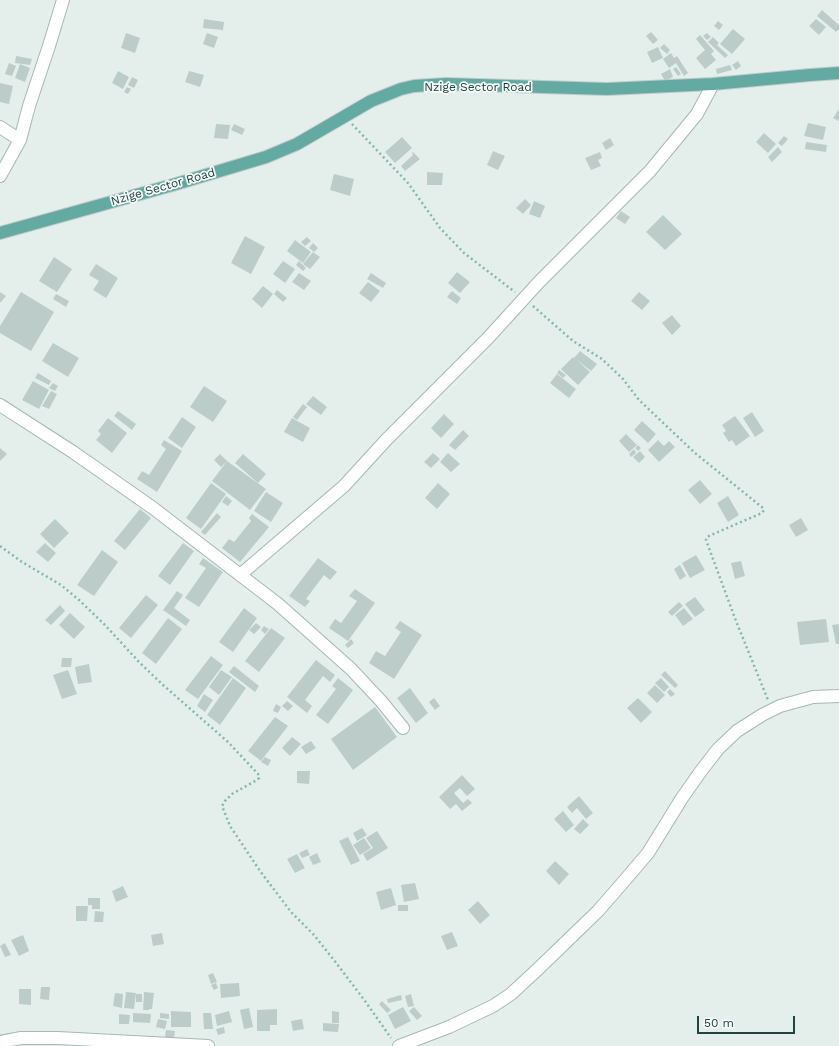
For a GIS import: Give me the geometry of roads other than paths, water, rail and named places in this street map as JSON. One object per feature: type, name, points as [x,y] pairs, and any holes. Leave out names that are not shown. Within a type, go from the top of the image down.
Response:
[{"type":"main road","name":"Nzige Sector Road","points":[[0,233],[176,184],[266,157],[297,144],[361,106],[401,89],[446,84],[607,89],[714,84],[839,73]]},
{"type":"street","points":[[0,176],[20,140],[29,106],[63,0]]},
{"type":"street","points":[[240,575],[344,486],[387,439],[488,338],[524,299],[650,171],[697,114],[714,84]]},
{"type":"street","points":[[0,127],[20,140]]},
{"type":"street","points":[[0,405],[79,456],[147,504],[278,604],[351,669],[381,701],[403,728]]},
{"type":"street","points":[[396,1043],[449,1027],[493,1006],[510,994],[538,969],[598,912],[626,880],[648,853],[682,798],[718,749],[737,731],[762,715],[780,706],[813,697],[839,696]]},
{"type":"street","points":[[0,1042],[21,1038],[58,1038],[208,1046]]}]
